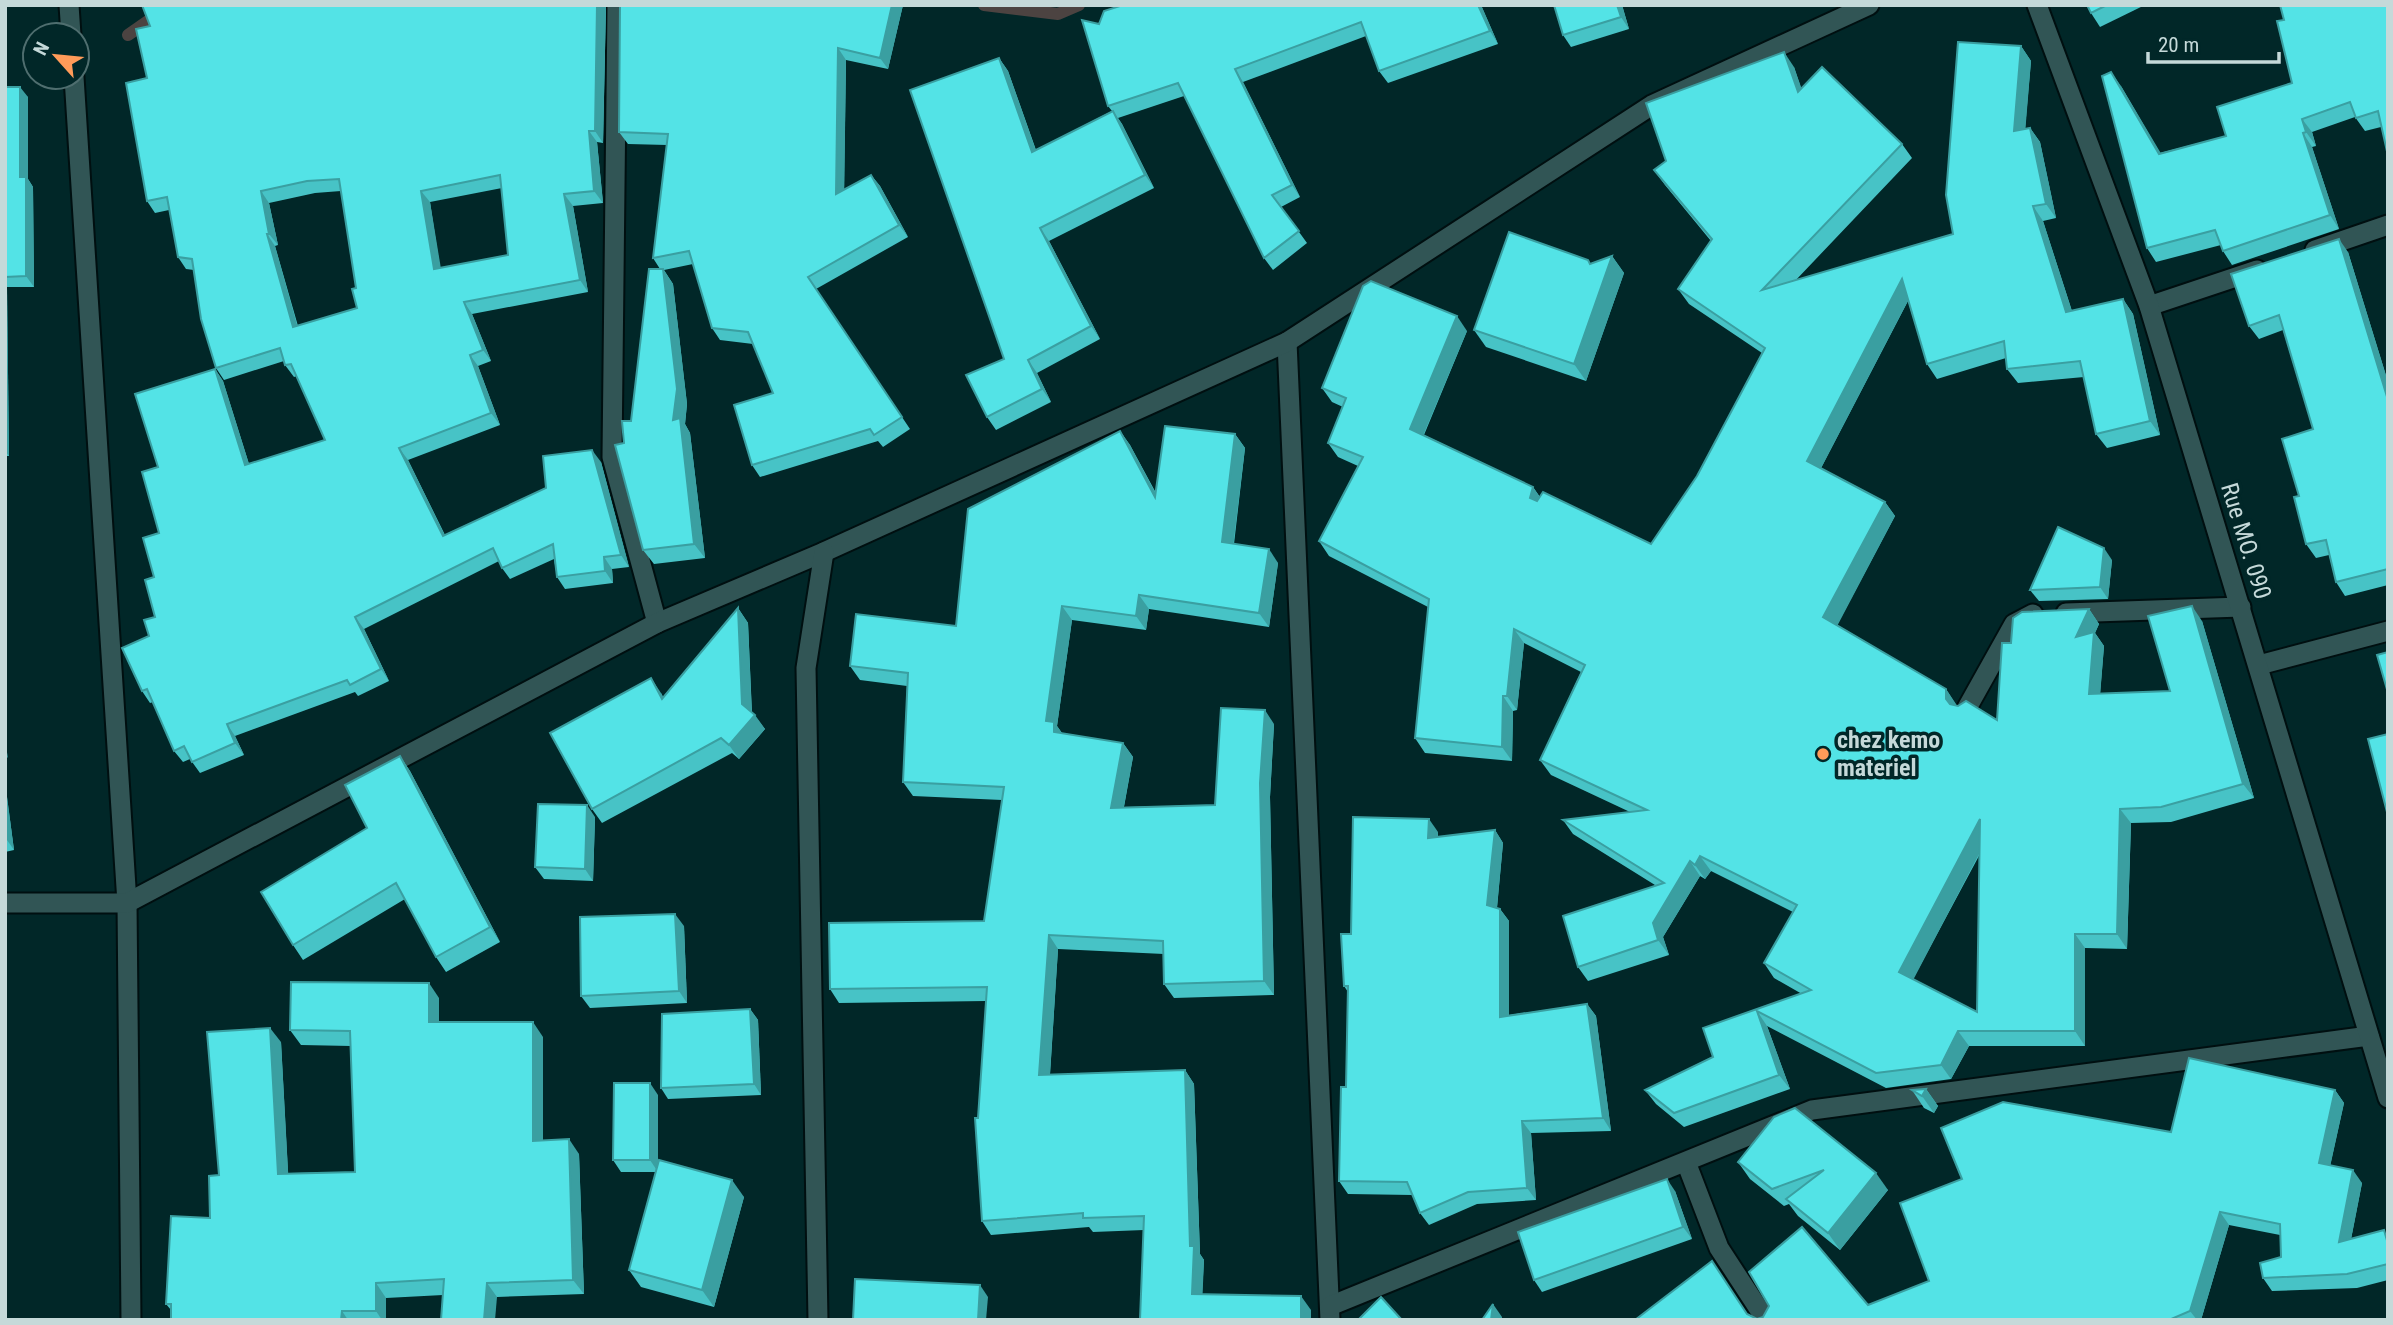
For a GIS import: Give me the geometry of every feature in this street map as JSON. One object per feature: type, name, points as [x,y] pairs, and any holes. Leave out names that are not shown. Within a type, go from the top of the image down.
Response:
[{"type":"street","points":[[617,5],[612,457],[657,623]]},
{"type":"street","points":[[5,903],[127,903],[657,623],[824,552],[1287,342],[1652,105],[1869,5]]},
{"type":"street","name":"Rue MO. 090","points":[[2037,5],[2149,306],[2388,1098]]},
{"type":"street","points":[[75,91],[127,903],[131,1320]]},
{"type":"street","points":[[2300,255],[2388,225]]},
{"type":"street","points":[[2149,306],[2274,264]]},
{"type":"street","points":[[1287,342],[1330,1313],[1812,1111],[2369,1035]]},
{"type":"street","points":[[818,1320],[806,668],[824,552]]},
{"type":"street","points":[[1968,708],[2014,624],[2028,614],[2241,607]]},
{"type":"street","points":[[2259,665],[2388,631]]},
{"type":"street","points":[[1686,1162],[1719,1248],[1766,1320]]},
{"type":"building","points":[[142,5],[597,5],[595,131],[589,131],[594,191],[564,194],[580,280],[464,302],[483,350],[470,355],[491,413],[399,448],[443,536],[546,488],[543,456],[592,450],[621,555],[604,557],[605,571],[557,577],[553,544],[502,568],[493,548],[355,617],[381,669],[350,685],[347,680],[227,724],[235,743],[192,762],[184,746],[174,751],[147,689],[142,691],[122,648],[149,636],[144,620],[155,617],[145,580],[154,577],[143,538],[159,533],[142,472],[158,467],[135,394],[215,369],[245,465],[325,440],[291,364],[285,365],[280,348],[216,368],[201,319],[192,259],[178,257],[167,197],[147,201],[126,83],[147,78],[136,29],[150,26]],"holes":[[[500,175],[508,255],[434,269],[421,191]],[[339,179],[356,288],[352,289],[357,308],[293,327],[267,234],[261,191],[307,181]]]},
{"type":"building","points":[[620,5],[892,5],[880,58],[838,48],[836,194],[871,175],[899,225],[808,277],[902,417],[874,435],[870,429],[752,465],[734,405],[773,393],[748,332],[712,328],[689,251],[653,258],[668,134],[619,132]]},
{"type":"building","points":[[1123,5],[1478,5],[1490,31],[1379,71],[1361,22],[1235,69],[1292,185],[1272,195],[1299,231],[1264,258],[1178,83],[1108,106],[1082,20],[1099,24],[1104,11]]},
{"type":"building","points":[[1554,5],[1617,5],[1621,17],[1563,35]]},
{"type":"building","points":[[2087,5],[2107,5],[2091,13]]},
{"type":"building","points":[[2280,5],[2388,5],[2388,156],[2378,111],[2356,118],[2350,102],[2302,119],[2306,132],[2303,133],[2330,215],[2223,251],[2215,230],[2147,248],[2102,76],[2111,72],[2159,154],[2226,136],[2217,107],[2292,83],[2277,21],[2284,20]]},
{"type":"building","points":[[1958,42],[2021,46],[2014,131],[2030,128],[2046,204],[2033,206],[2066,312],[2123,299],[2150,421],[2096,434],[2080,361],[2007,369],[2004,341],[1927,364],[1902,279],[1807,461],[1885,502],[1823,617],[1946,689],[1946,699],[1950,704],[1958,706],[1966,701],[1997,720],[2002,643],[2011,643],[2013,618],[2022,612],[2089,609],[2076,637],[2094,632],[2089,694],[2170,691],[2148,616],[2192,606],[2243,784],[2161,807],[2120,809],[2117,934],[2075,934],[2075,1031],[1958,1031],[1941,1065],[1876,1073],[1757,1011],[1779,1075],[1674,1113],[1645,1090],[1713,1057],[1703,1028],[1811,990],[1764,963],[1797,905],[1700,856],[1695,865],[1690,861],[1653,923],[1658,940],[1578,967],[1563,916],[1664,883],[1563,820],[1647,810],[1540,760],[1585,665],[1514,629],[1507,696],[1503,696],[1502,747],[1415,738],[1429,599],[1319,541],[1363,457],[1328,443],[1346,398],[1322,388],[1363,286],[1371,281],[1457,316],[1410,429],[1533,487],[1530,498],[1537,501],[1543,492],[1651,544],[1697,476],[1765,348],[1678,289],[1712,239],[1654,170],[1666,161],[1646,103],[1784,52],[1798,92],[1822,67],[1902,144],[1762,290],[1953,234],[1946,195]],"holes":[[[1980,819],[1977,1012],[1899,972]]]},
{"type":"building","points":[[999,58],[1032,152],[1113,111],[1145,175],[1040,228],[1091,326],[1028,360],[1042,389],[987,417],[966,375],[1004,359],[910,90]]},
{"type":"building","points":[[5,87],[20,87],[20,177],[26,177],[26,276],[5,277]]},
{"type":"building","points":[[1509,232],[1588,260],[1590,264],[1612,256],[1574,364],[1474,330]]},
{"type":"building","points":[[2339,239],[2388,400],[2388,569],[2336,582],[2326,540],[2306,544],[2294,497],[2299,496],[2282,439],[2313,429],[2279,315],[2249,326],[2231,274]]},
{"type":"building","points":[[649,269],[663,269],[677,389],[673,420],[680,418],[694,544],[643,550],[615,445],[624,443],[622,421],[631,421]]},
{"type":"building","points":[[1165,426],[1235,434],[1222,542],[1269,549],[1259,613],[1139,595],[1136,616],[1062,606],[1046,721],[1054,722],[1054,732],[1123,743],[1111,808],[1215,805],[1221,708],[1265,710],[1260,783],[1264,981],[1164,984],[1163,941],[1049,935],[1039,1075],[1185,1070],[1190,1246],[1194,1246],[1192,1294],[1301,1296],[1301,1320],[1140,1320],[1144,1216],[1083,1218],[1083,1213],[982,1221],[975,1118],[978,1118],[987,987],[830,989],[829,923],[984,921],[1004,787],[903,782],[908,673],[850,666],[856,614],[956,626],[968,509],[1120,431],[1155,497]]},
{"type":"building","points":[[2058,527],[2104,548],[2100,587],[2030,590]]},
{"type":"building","points":[[738,608],[742,704],[755,715],[729,745],[721,738],[592,809],[550,733],[651,678],[662,699]]},
{"type":"building","points":[[2388,652],[2388,693],[2377,655]]},
{"type":"building","points":[[2388,734],[2388,811],[2387,812],[2368,739]]},
{"type":"building","points":[[400,756],[490,927],[436,957],[396,883],[293,945],[261,892],[367,828],[345,785]]},
{"type":"building","points":[[538,804],[587,805],[585,869],[535,867]]},
{"type":"building","points":[[1353,817],[1429,819],[1428,838],[1495,830],[1487,905],[1500,909],[1500,1017],[1587,1004],[1603,1118],[1522,1121],[1527,1188],[1468,1192],[1420,1213],[1407,1182],[1339,1181],[1341,1087],[1346,1087],[1348,986],[1344,986],[1341,934],[1351,934]]},
{"type":"building","points":[[675,914],[679,991],[581,996],[580,917]]},
{"type":"building","points":[[291,982],[429,983],[429,1022],[533,1022],[533,1141],[569,1139],[573,1280],[487,1283],[484,1320],[441,1320],[444,1279],[376,1283],[376,1311],[342,1311],[341,1320],[171,1320],[171,1304],[166,1304],[171,1216],[210,1218],[209,1176],[219,1175],[207,1032],[270,1028],[278,1174],[355,1172],[350,1031],[290,1030]]},
{"type":"building","points":[[750,1009],[754,1084],[661,1088],[662,1014]]},
{"type":"building","points":[[2189,1058],[2335,1090],[2319,1163],[2353,1170],[2339,1242],[2384,1230],[2388,1244],[2388,1264],[2347,1274],[2263,1278],[2260,1263],[2281,1257],[2280,1224],[2220,1212],[2190,1311],[2169,1320],[1635,1320],[1712,1261],[1747,1314],[1757,1319],[1763,1317],[1769,1306],[1749,1272],[1802,1227],[1868,1305],[1929,1281],[1900,1203],[1962,1179],[1941,1128],[2003,1102],[2171,1132]]},
{"type":"building","points":[[614,1083],[650,1083],[650,1160],[613,1160]]},
{"type":"building","points":[[1926,1089],[1922,1096],[1912,1090]]},
{"type":"building","points":[[1795,1108],[1876,1173],[1828,1233],[1786,1199],[1824,1170],[1772,1189],[1738,1162],[1774,1117]]},
{"type":"building","points":[[659,1160],[732,1180],[702,1290],[629,1270]]},
{"type":"building","points":[[1667,1179],[1683,1227],[1534,1280],[1518,1232]]},
{"type":"building","points":[[855,1279],[980,1285],[978,1320],[853,1320]]},
{"type":"building","points":[[1381,1297],[1402,1320],[1358,1320]]},
{"type":"building","points":[[1493,1304],[1491,1320],[1482,1320]]},
{"type":"waterway","points":[[128,35],[171,5]]},
{"type":"waterway","points":[[984,5],[1058,14],[1079,5]]},
{"type":"place","name":"chez kemo materiel","points":[[1823,754]]}]
